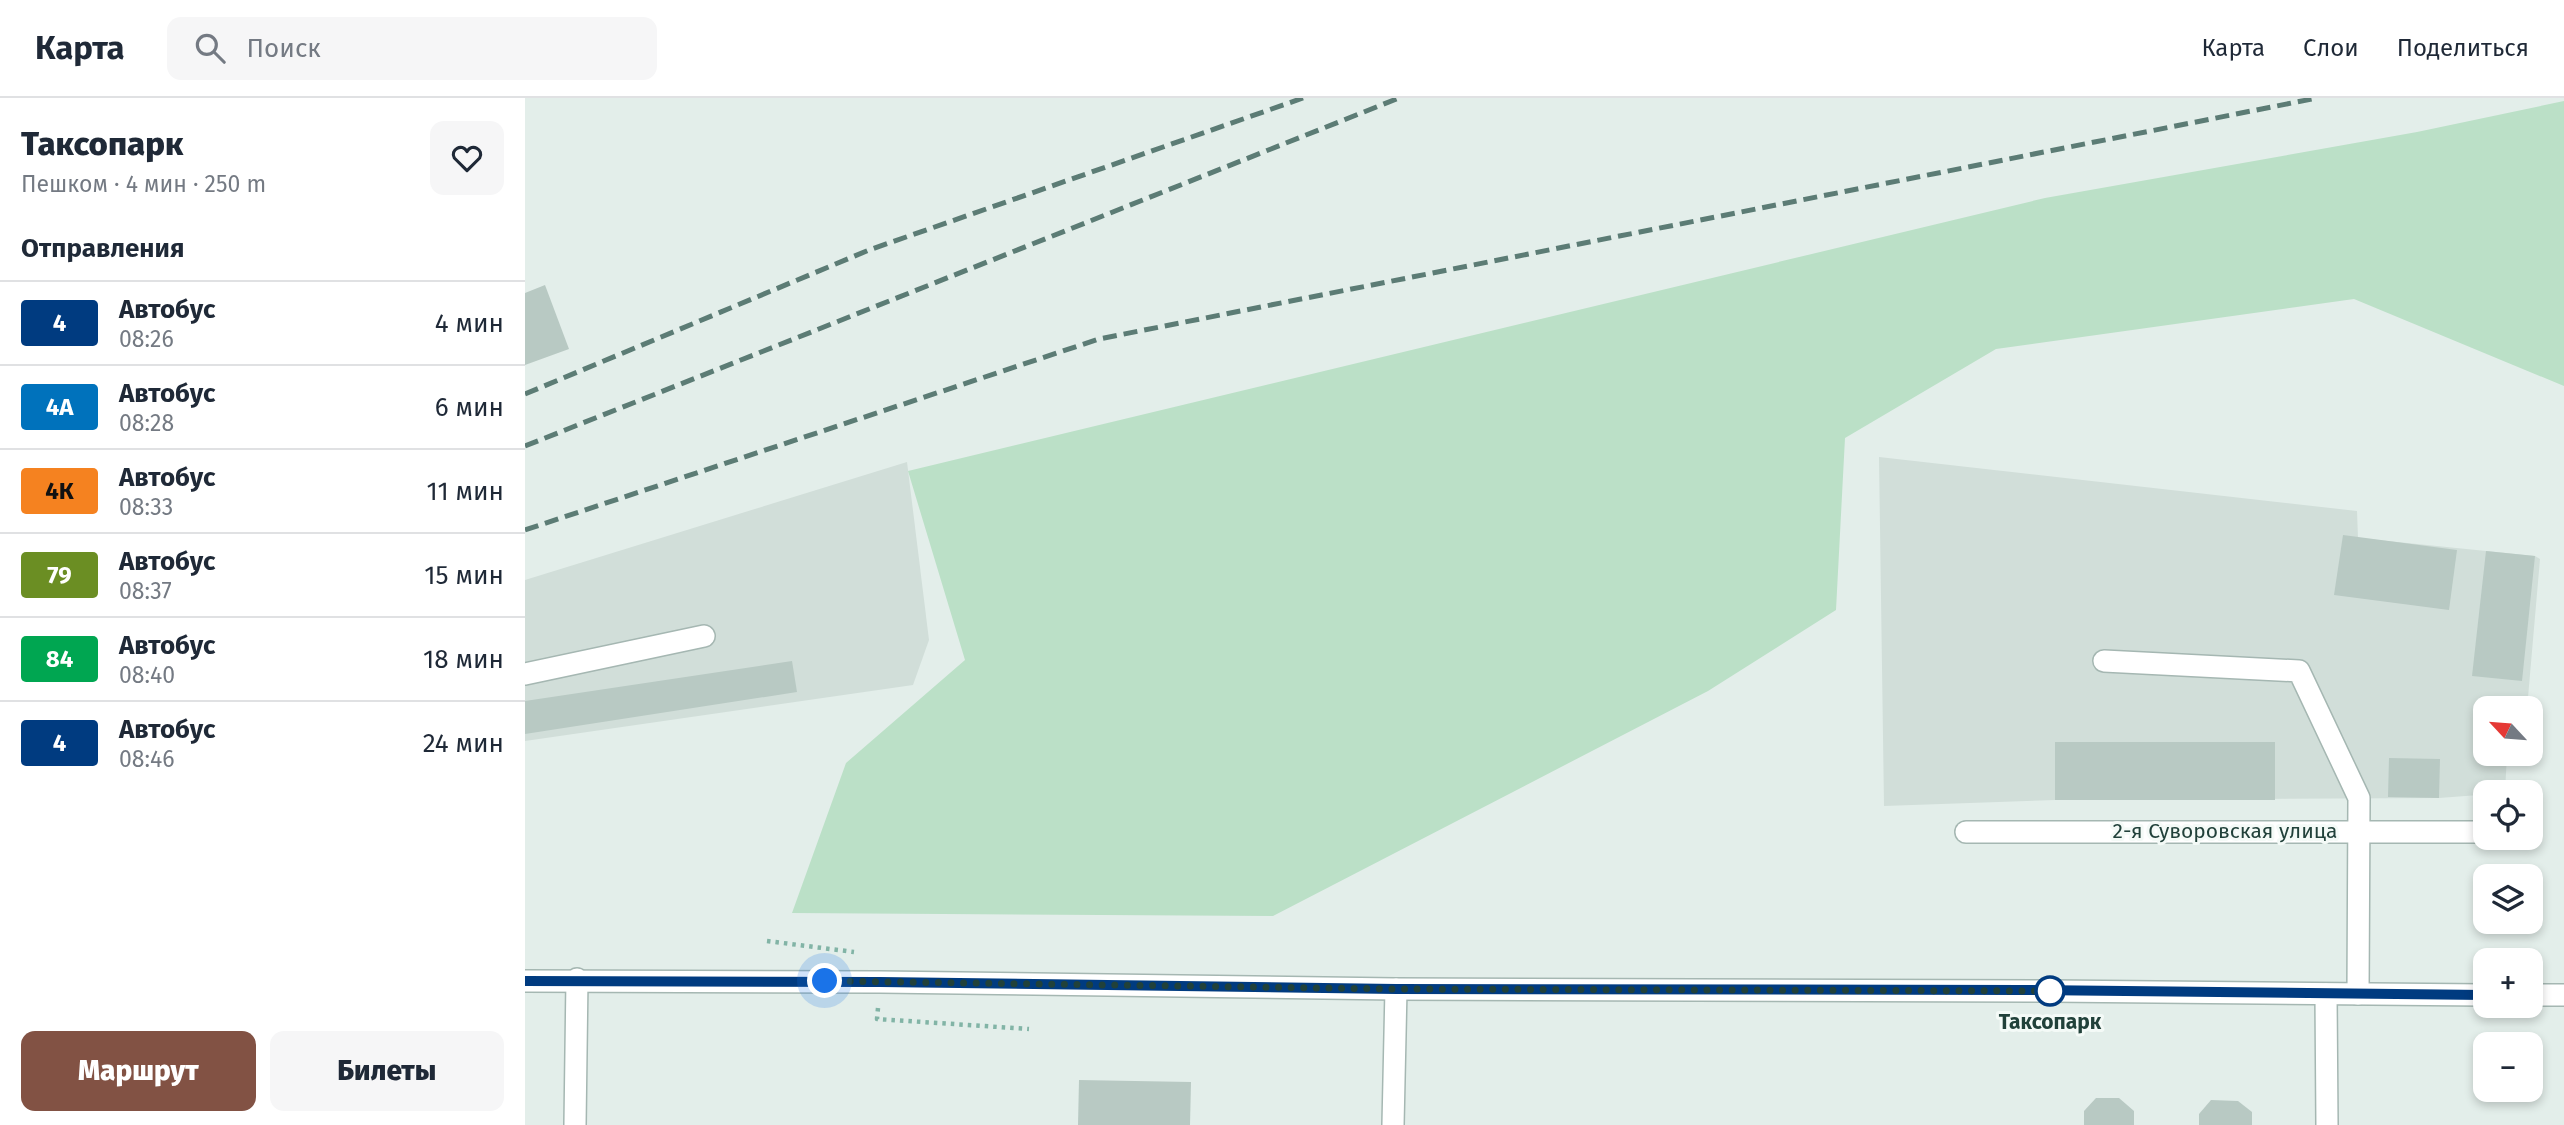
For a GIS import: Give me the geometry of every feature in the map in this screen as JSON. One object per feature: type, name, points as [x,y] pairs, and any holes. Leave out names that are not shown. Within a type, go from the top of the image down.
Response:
[{"type":"street","points":[[525,674],[704,636]]},
{"type":"street","points":[[2104,662],[2299,671],[2359,798],[2358,994]]},
{"type":"street","name":"2-я Суворовская улица","points":[[1966,832],[2473,832]]},
{"type":"street","points":[[525,981],[577,979],[1396,989],[2037,990],[2473,995]]},
{"type":"street","points":[[575,1125],[577,979]]},
{"type":"street","points":[[1392,1125],[1396,989]]},
{"type":"street","points":[[2326,994],[2327,1125]]},
{"type":"street","points":[[2543,995],[2564,995]]},
{"type":"shaded area","points":[[1879,457],[2357,511],[2358,538],[2535,556],[2540,559],[2528,696],[2473,696],[2473,766],[2506,766],[2506,780],[2473,780],[2473,795],[2439,798],[2055,800],[1884,806]]},
{"type":"shaded area","points":[[907,462],[929,640],[913,685],[525,741],[525,580]]},
{"type":"green space","points":[[2564,101],[2564,386],[2354,299],[1996,349],[1845,438],[1836,610],[1708,691],[1273,916],[792,913],[846,763],[965,660],[908,471],[2045,198],[2417,132]]},
{"type":"building","points":[[545,285],[569,349],[525,365],[525,293]]},
{"type":"building","points":[[2343,535],[2457,550],[2449,610],[2334,595]]},
{"type":"building","points":[[2486,551],[2535,556],[2522,681],[2472,676]]},
{"type":"building","points":[[792,661],[797,692],[525,734],[525,701]]},
{"type":"building","points":[[2055,742],[2275,742],[2275,800],[2055,800]]},
{"type":"building","points":[[2389,758],[2440,759],[2439,798],[2388,797]]},
{"type":"building","points":[[1079,1080],[1191,1082],[1190,1125],[1078,1125]]},
{"type":"building","points":[[2096,1098],[2119,1098],[2134,1111],[2134,1125],[2084,1125],[2084,1111]]},
{"type":"building","points":[[2211,1100],[2238,1101],[2252,1112],[2252,1125],[2199,1125],[2199,1114]]},
{"type":"railway","points":[[525,394],[869,250],[1303,98]]},
{"type":"railway","points":[[525,446],[1399,98]]},
{"type":"railway","points":[[525,530],[1099,339],[2317,98]]},
{"type":"bus line","name":"4","points":[[525,981],[577,979],[1396,989],[2024,990],[2473,995]]},
{"type":"place","name":"Таксопарк","points":[[2050,991]]},
{"type":"route","points":[[825,981],[1396,989],[2050,991]]}]
